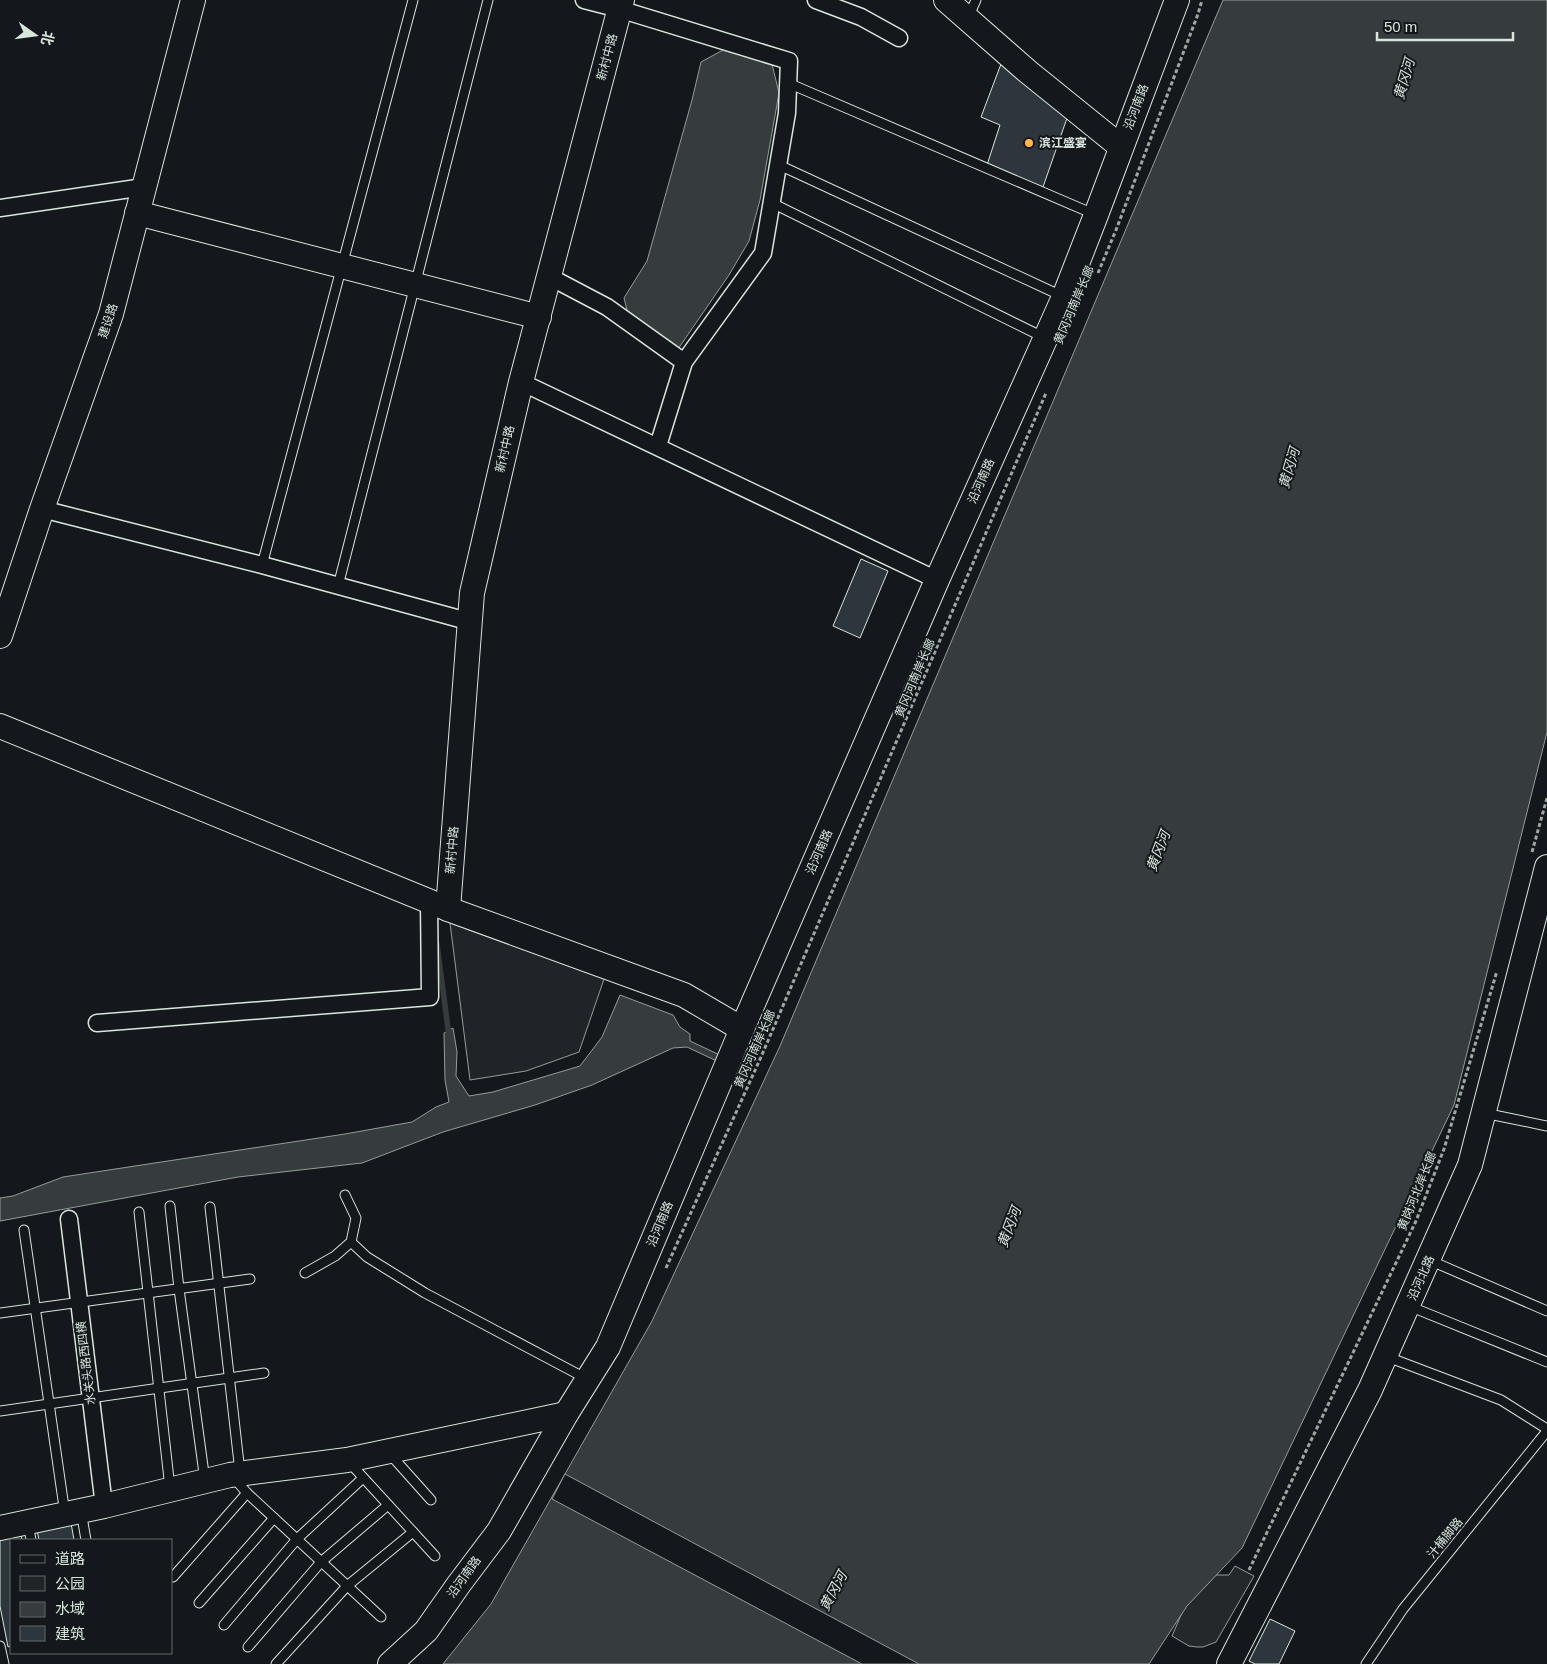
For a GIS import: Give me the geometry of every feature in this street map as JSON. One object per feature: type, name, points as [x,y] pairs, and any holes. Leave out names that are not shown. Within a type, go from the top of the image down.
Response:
[{"type":"street","name":"建设路","points":[[0,636],[42,509],[111,314],[193,0]]},
{"type":"street","points":[[584,0],[621,4],[789,61],[787,113],[763,253],[684,362],[658,446]]},
{"type":"street","points":[[816,0],[861,17],[899,38]]},
{"type":"street","points":[[946,0],[972,10],[1041,83],[1121,147]]},
{"type":"street","name":"沿河南路","points":[[390,1664],[426,1631],[499,1531],[566,1414],[608,1347],[742,1029],[937,580],[1064,297],[1177,0]]},
{"type":"street","name":"新村中路","points":[[438,905],[472,593],[521,382],[621,4]]},
{"type":"street","points":[[0,208],[144,187]]},
{"type":"street","points":[[137,214],[539,317]]},
{"type":"street","points":[[550,277],[607,307],[684,362]]},
{"type":"street","points":[[521,382],[937,580]]},
{"type":"street","points":[[42,509],[262,565],[470,622]]},
{"type":"street","points":[[0,726],[438,905],[684,995],[742,1029]]},
{"type":"street","name":"沿河北路","points":[[1229,1664],[1366,1399],[1470,1165],[1484,1113],[1538,863]]},
{"type":"street","points":[[97,1023],[430,997],[438,905]]},
{"type":"street","name":"水关头路西四横","points":[[69,1219],[104,1506]]},
{"type":"street","points":[[0,1528],[30,1531],[73,1513],[204,1481],[239,1480],[347,1460],[566,1414]]},
{"type":"lane","points":[[262,565],[413,0]]},
{"type":"lane","points":[[338,586],[488,0]]},
{"type":"lane","points":[[788,83],[1096,215]]},
{"type":"lane","points":[[778,165],[1064,297]]},
{"type":"lane","points":[[772,203],[1045,338]]},
{"type":"lane","points":[[1484,1113],[1547,1126]]},
{"type":"lane","points":[[305,1273],[335,1256],[351,1242],[356,1218],[345,1195]]},
{"type":"lane","points":[[170,1206],[204,1481]]},
{"type":"lane","points":[[210,1207],[239,1480],[274,1518],[381,1617]]},
{"type":"lane","points":[[140,1212],[170,1490]]},
{"type":"lane","points":[[24,1230],[49,1404],[73,1513],[86,1539]]},
{"type":"lane","points":[[351,1242],[367,1257],[425,1293],[588,1379]]},
{"type":"lane","points":[[1429,1260],[1547,1311]]},
{"type":"lane","points":[[0,1313],[250,1279]]},
{"type":"lane","points":[[1408,1306],[1547,1362]]},
{"type":"lane","points":[[1385,1356],[1501,1400],[1547,1430]]},
{"type":"lane","points":[[0,1411],[264,1373]]},
{"type":"lane","name":"汁桶脚路","points":[[1366,1664],[1403,1609],[1547,1430]]},
{"type":"lane","points":[[387,1451],[431,1500]]},
{"type":"lane","points":[[347,1460],[435,1556]]},
{"type":"lane","points":[[224,1625],[297,1539],[364,1478]]},
{"type":"lane","points":[[173,1577],[239,1480]]},
{"type":"lane","points":[[248,1647],[321,1562],[388,1505]]},
{"type":"lane","points":[[199,1603],[274,1518]]},
{"type":"lane","points":[[276,1664],[347,1586],[413,1532]]},
{"type":"lane","points":[[0,1651],[4,1664]]},
{"type":"path","name":"黄冈河南岸长廊","points":[[1097,275],[1123,212],[1202,0]]},
{"type":"path","name":"黄冈河南岸长廊","points":[[663,1274],[761,1058],[1046,392]]},
{"type":"path","points":[[1538,863],[1547,798]]},
{"type":"path","name":"黄岗河北岸长廊","points":[[1249,1570],[1416,1221],[1444,1149],[1499,962]]},
{"type":"green space","points":[[450,923],[604,979],[579,1052],[526,1071],[470,1080]]},
{"type":"shaded area","points":[[1235,1566],[1254,1576],[1216,1642],[1203,1647],[1189,1646],[1172,1636],[1184,1608],[1216,1575],[1229,1575]]},
{"type":"water","name":"黄冈河","points":[[1223,0],[1547,0],[1547,732],[1454,1105],[1242,1548],[1187,1606],[1149,1664],[443,1664],[491,1604],[652,1321],[780,1046]]},
{"type":"water","points":[[723,50],[772,64],[779,93],[760,200],[749,241],[729,275],[678,349],[628,314],[624,298],[647,261],[701,62]]},
{"type":"water","points":[[620,995],[673,1015],[680,1027],[690,1034],[690,1041],[724,1057],[721,1063],[687,1047],[673,1048],[592,1085],[535,1105],[443,1132],[362,1163],[238,1177],[0,1221],[0,1198],[13,1196],[63,1177],[412,1122],[436,1107],[449,1102],[445,1080],[444,1033],[453,1028],[457,1052],[456,1076],[469,1096],[493,1092],[580,1066],[602,1037]]},
{"type":"pier","points":[[565,1474],[919,1664],[862,1664],[552,1499]]},
{"type":"building","points":[[1001,64],[1067,118],[1043,187],[987,165],[1000,125],[981,117]]},
{"type":"building","points":[[861,559],[888,571],[860,638],[833,626]]},
{"type":"building","points":[[71,1523],[74,1539],[39,1539],[37,1530]]},
{"type":"building","points":[[21,1534],[22,1539],[10,1539],[10,1646],[8,1647],[0,1606],[0,1538]]},
{"type":"building","points":[[1270,1619],[1295,1631],[1279,1664],[1255,1664],[1249,1661]]},
{"type":"waterway","points":[[437,944],[449,1036]]},
{"type":"place","name":"滨江盛宴","points":[[1029,143]]}]
